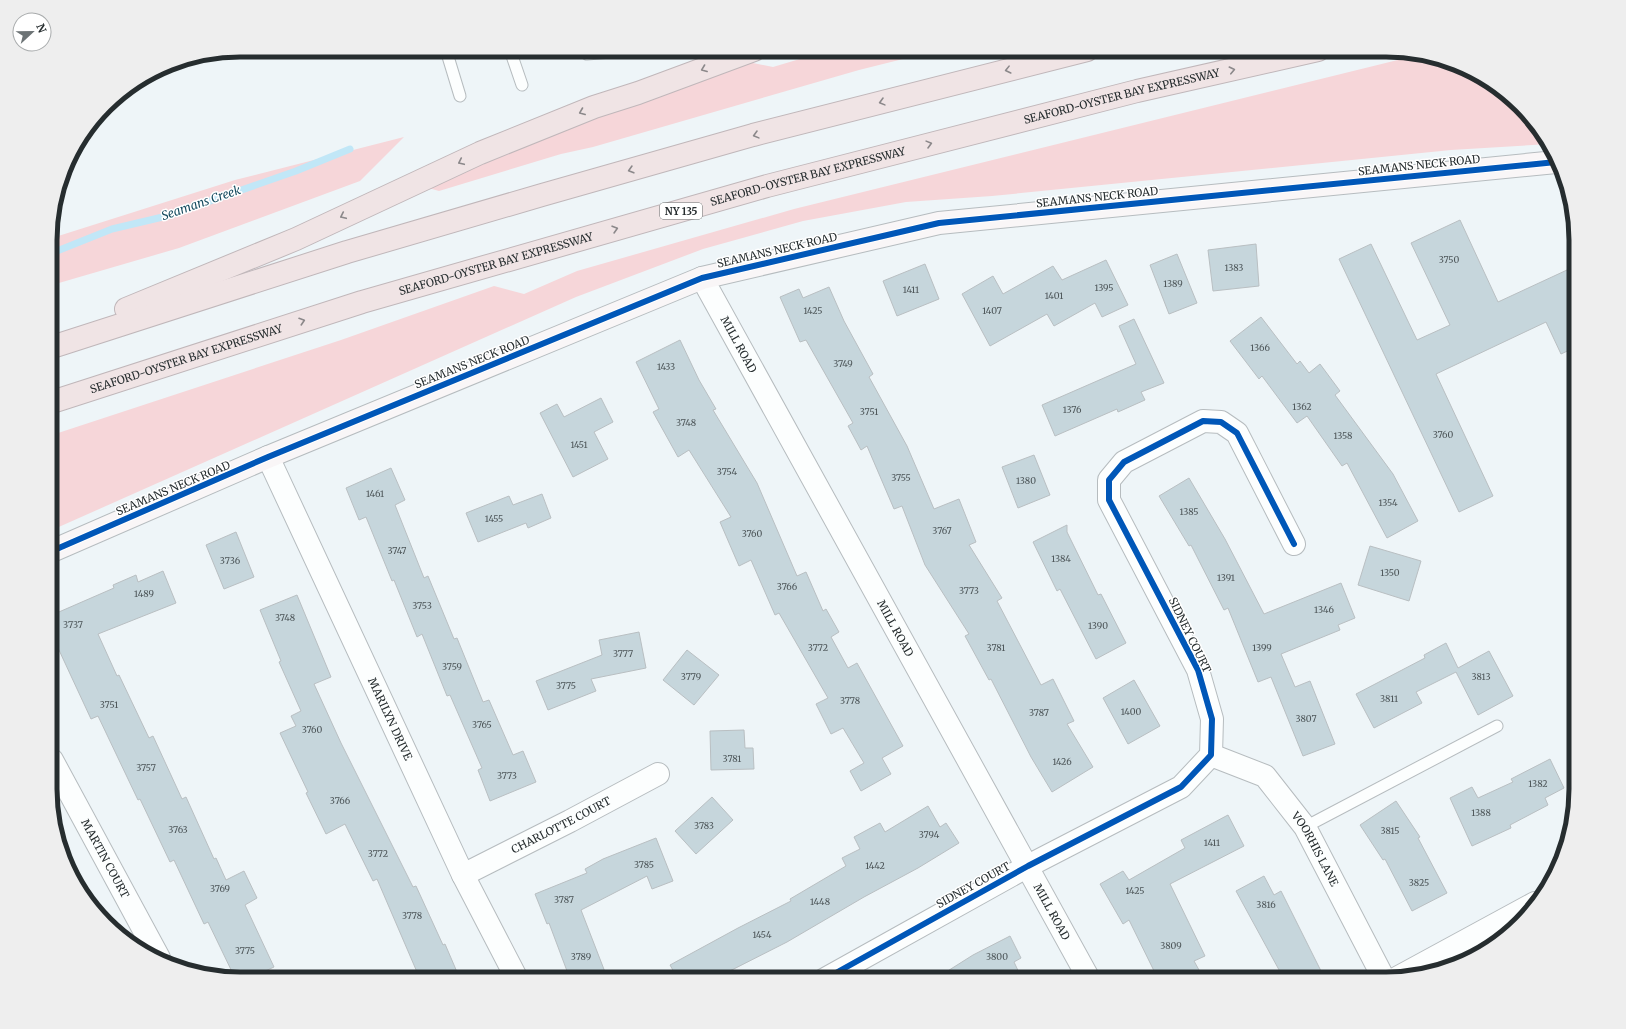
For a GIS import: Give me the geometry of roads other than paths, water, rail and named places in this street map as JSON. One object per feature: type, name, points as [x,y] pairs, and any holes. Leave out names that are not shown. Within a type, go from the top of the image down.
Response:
[{"type":"highway","points":[[57,338],[296,239],[480,153],[594,107],[638,93],[735,57]]},
{"type":"highway","points":[[57,345],[346,252],[542,195],[753,136],[1060,57]]},
{"type":"highway","name":"SEAFORD-OYSTER BAY EXPRESSWAY","points":[[57,400],[362,302],[767,186],[1137,91],[1287,57]]},
{"type":"street","name":"SEAMANS NECK ROAD","points":[[57,549],[268,457],[702,278],[940,223],[1552,162]]},
{"type":"street","name":"MILL ROAD","points":[[702,278],[1085,972]]},
{"type":"street","name":"SIDNEY COURT","points":[[838,972],[1028,866],[1181,787],[1211,755],[1212,719],[1198,670],[1109,500],[1109,480],[1124,462],[1203,421],[1221,422],[1237,433],[1294,544]]},
{"type":"street","name":"MARILYN DRIVE","points":[[268,457],[463,875],[513,972]]},
{"type":"street","name":"VOORHIS LANE","points":[[1211,755],[1265,776],[1305,827],[1380,972]]},
{"type":"street","name":"MARTIN COURT","points":[[57,769],[155,951]]},
{"type":"street","name":"CHARLOTTE COURT","points":[[463,875],[570,821],[658,774]]},
{"type":"street","points":[[1412,970],[1525,908]]},
{"type":"lane","points":[[448,57],[460,96]]},
{"type":"lane","points":[[512,57],[522,85]]},
{"type":"lane","points":[[1305,827],[1497,726]]},
{"type":"waterway","name":"Seamans Creek","points":[[57,251],[112,229],[167,216],[296,171],[350,149]]}]
